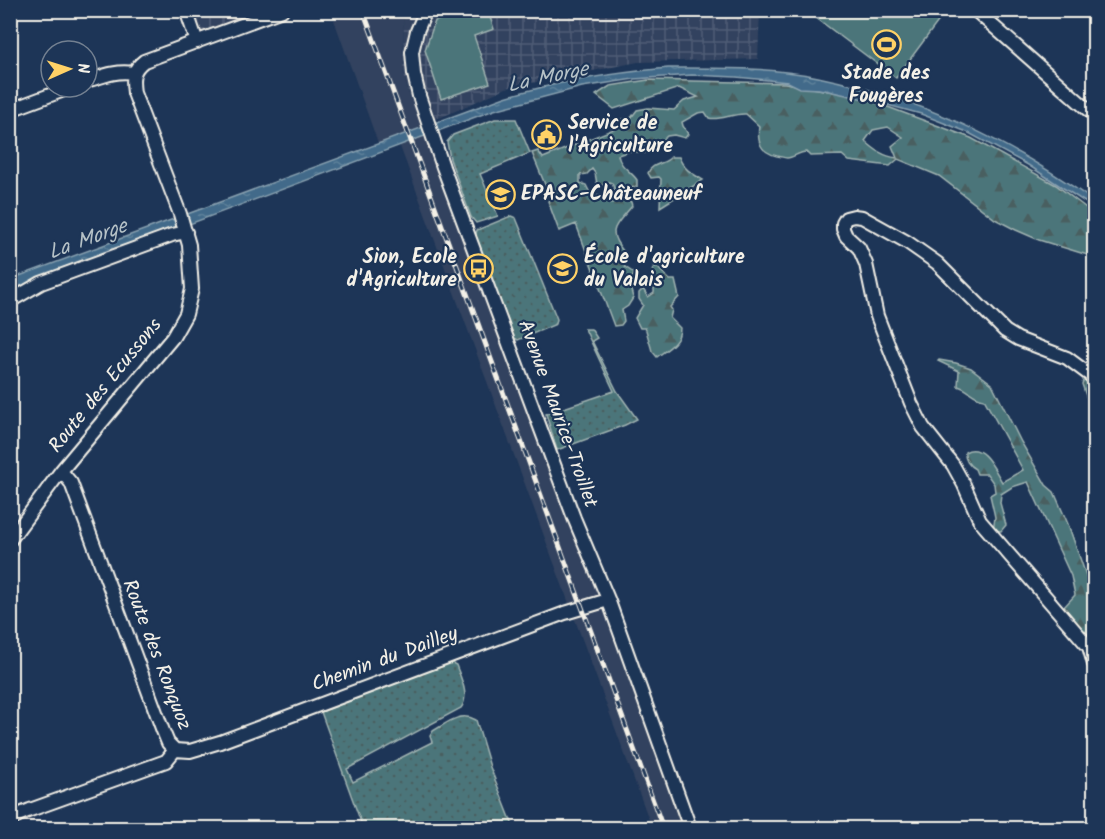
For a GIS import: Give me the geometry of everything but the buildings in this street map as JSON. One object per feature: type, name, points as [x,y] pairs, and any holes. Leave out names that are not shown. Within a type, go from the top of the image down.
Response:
[{"type":"street","points":[[186,10],[197,42]]},
{"type":"street","points":[[99,77],[123,71],[133,73],[144,61],[282,10]]},
{"type":"street","name":"Avenue Maurice-Troillet","points":[[426,10],[415,37],[412,58],[415,82],[443,167],[574,518],[608,600],[690,828]]},
{"type":"street","points":[[975,10],[1095,115]]},
{"type":"street","name":"Route des Ecussons","points":[[10,540],[61,471],[173,337],[186,315],[192,289],[191,259],[186,231],[134,93],[133,73]]},
{"type":"street","points":[[10,110],[40,99]]},
{"type":"street","points":[[1095,378],[1067,358],[1028,343],[1005,331],[937,263],[908,242],[862,217],[846,218],[843,229],[846,236],[859,248],[866,264],[877,316],[922,427],[953,465],[980,521],[1084,640],[1095,664]]},
{"type":"street","points":[[10,301],[41,282],[186,231]]},
{"type":"street","name":"Route des Ronquoz","points":[[10,822],[18,815],[30,810],[165,761],[175,750],[168,743],[163,731],[72,483],[61,471]]},
{"type":"street","name":"Chemin du Dailley","points":[[175,750],[193,751],[220,742],[565,613],[608,600]]},
{"type":"shaded area","points":[[191,11],[264,11],[201,34]]},
{"type":"shaded area","points":[[342,11],[400,11],[404,19],[403,71],[407,89],[502,333],[683,828],[652,828],[398,141],[378,143],[334,20],[344,16]]},
{"type":"shaded area","points":[[400,11],[760,11],[758,59],[638,62],[506,88],[442,117],[420,123],[403,71],[404,19]]},
{"type":"green space","points":[[467,11],[488,11],[494,29],[474,36],[490,83],[441,99],[425,50],[435,21]]},
{"type":"green space","name":"Stade des Fougères","points":[[807,11],[946,11],[896,78]]},
{"type":"green space","points":[[648,80],[785,83],[861,97],[971,138],[1056,185],[1094,214],[1094,257],[1039,240],[1016,230],[995,219],[939,176],[898,159],[890,166],[849,161],[842,155],[810,156],[806,152],[784,158],[763,149],[759,141],[759,126],[746,114],[713,119],[709,118],[705,112],[698,113],[682,122],[688,134],[685,138],[667,136],[661,142],[653,142],[651,149],[645,153],[630,151],[618,155],[623,166],[637,180],[637,187],[628,188],[625,192],[615,191],[612,183],[597,184],[592,169],[587,174],[580,175],[580,183],[586,185],[591,195],[605,197],[611,203],[625,199],[631,202],[632,206],[618,222],[614,232],[624,252],[622,262],[634,273],[630,286],[633,298],[622,310],[624,321],[621,325],[614,326],[576,224],[559,231],[548,201],[551,199],[532,153],[538,151],[543,158],[614,129],[617,120],[631,118],[637,110],[648,108],[674,110],[684,101],[698,97],[679,88],[614,109],[596,95],[610,86]],"holes":[[[888,127],[903,137],[892,146],[897,158],[880,152],[865,141],[873,130]]]},
{"type":"green space","points":[[495,119],[516,119],[530,153],[480,174],[498,216],[476,223],[471,217],[450,159],[447,142],[453,135]]},
{"type":"green space","points":[[671,157],[679,157],[686,168],[703,180],[660,207],[661,179],[651,178],[648,173],[650,169]]},
{"type":"green space","points":[[511,216],[516,218],[557,319],[556,324],[518,340],[511,336],[475,237],[477,230]]},
{"type":"green space","points":[[654,266],[670,280],[675,280],[679,297],[670,307],[672,310],[670,318],[680,328],[678,338],[657,357],[652,351],[645,328],[640,328],[635,318],[643,305],[639,299],[639,293],[643,289],[648,297],[654,293],[652,273]]},
{"type":"green space","points":[[585,329],[591,329],[597,338],[592,341],[617,391],[637,419],[557,450],[546,414],[614,391]]},
{"type":"green space","points":[[939,360],[971,368],[992,384],[1021,442],[1046,485],[1054,492],[1088,581],[1094,641],[1085,634],[1064,607],[1075,595],[1071,576],[1028,482],[1012,487],[1001,494],[1000,503],[1006,525],[1001,531],[993,530],[995,517],[990,495],[995,492],[994,484],[987,474],[977,474],[967,462],[965,452],[971,450],[983,454],[992,464],[1002,482],[1023,470],[984,399],[958,386],[959,371]]},
{"type":"green space","points":[[1084,378],[1094,387],[1094,419],[1082,384]]},
{"type":"green space","points":[[448,661],[456,665],[464,687],[465,698],[461,708],[347,769],[353,782],[432,742],[430,736],[433,731],[449,722],[459,717],[476,720],[490,767],[514,828],[363,828],[321,712]]},
{"type":"water","name":"La Morge","points":[[668,68],[781,71],[818,77],[893,97],[963,124],[1029,159],[1094,201],[1094,208],[1028,165],[967,132],[921,114],[819,89],[800,88],[788,82],[692,75],[634,79],[582,87],[494,110],[11,289],[11,279],[505,97],[586,78]]},
{"type":"railway","points":[[363,10],[663,828]]},
{"type":"place","name":"Stade des Fougères","points":[[886,44]]},
{"type":"place","name":"Service de l'Agriculture","points":[[547,135]]},
{"type":"place","name":"EPASC-Châteauneuf","points":[[500,195]]},
{"type":"place","name":"Sion, Ecole d'Agriculture","points":[[478,269]]},
{"type":"place","name":"École d'agriculture du Valais","points":[[563,269]]}]
